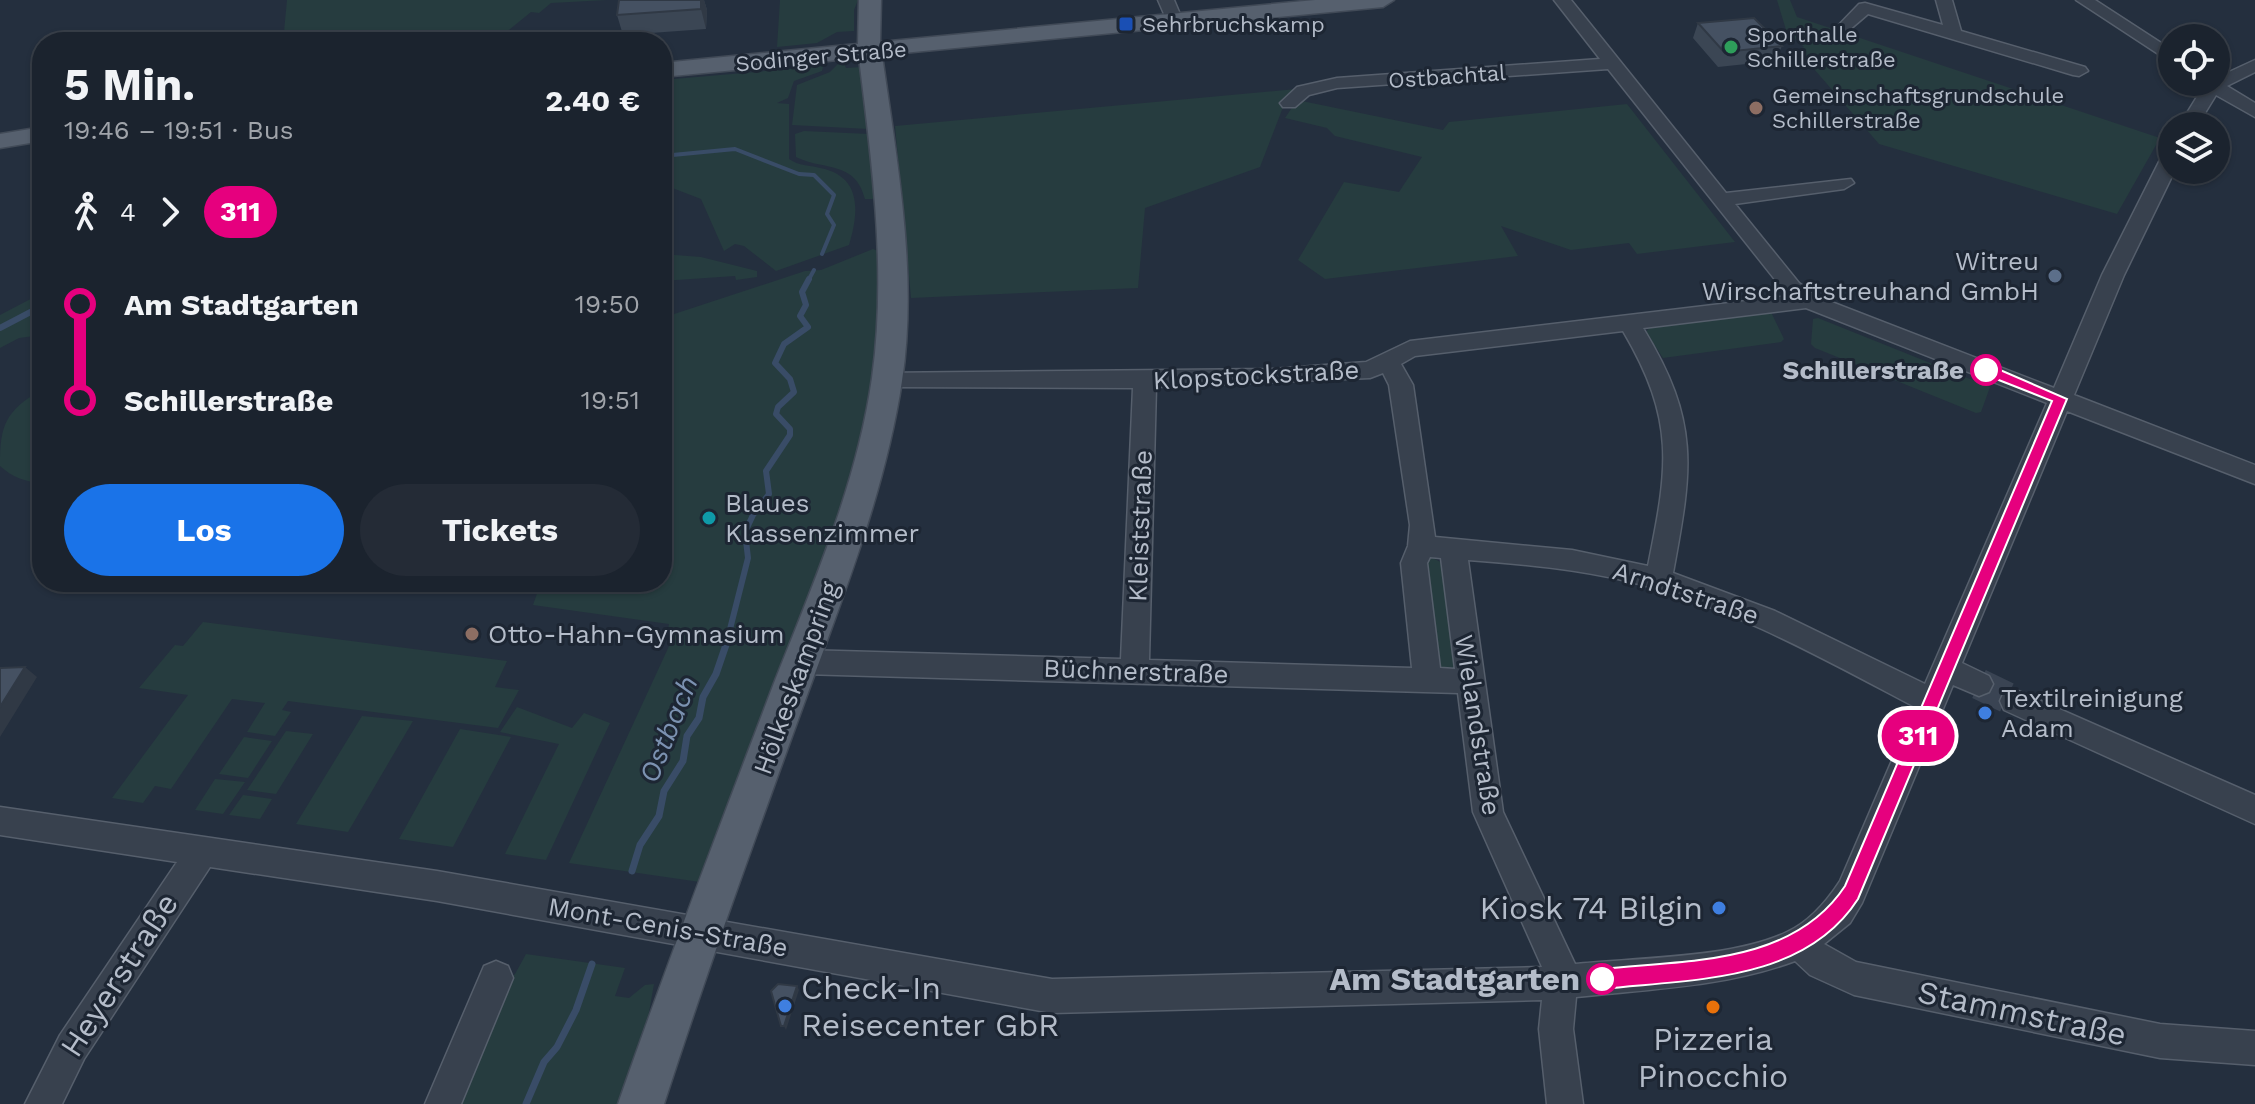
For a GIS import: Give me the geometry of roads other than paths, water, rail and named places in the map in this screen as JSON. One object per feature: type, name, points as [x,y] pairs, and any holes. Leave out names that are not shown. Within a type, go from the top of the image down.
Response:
[{"type":"main road","name":"Hölkeskampring","points":[[641,1104],[699,933],[803,662],[861,500],[887,379],[894,292],[882,146],[869,48],[870,0]]},
{"type":"main road","name":"Sodinger Straße","points":[[672,69],[979,37],[1170,10],[1383,0]]},
{"type":"main road","name":"Sodinger Straße","points":[[672,62],[869,48]]},
{"type":"main road","points":[[0,132],[32,127]]},
{"type":"main road","points":[[0,141],[32,136]]},
{"type":"street","points":[[1562,0],[1791,288],[1808,301],[2255,475]]},
{"type":"street","points":[[2084,0],[2158,49]]},
{"type":"street","points":[[1902,18],[1945,4],[1953,32]]},
{"type":"street","points":[[1841,32],[1865,8],[2079,71]]},
{"type":"street","name":"Ostbachtal","points":[[1289,103],[1303,91],[1337,83],[1610,64]]},
{"type":"street","points":[[2230,76],[2255,65]]},
{"type":"street","points":[[2230,96],[2255,111]]},
{"type":"street","points":[[1720,200],[1844,183]]},
{"type":"street","name":"Mont-Cenis-Straße","points":[[0,821],[437,886],[1052,996],[1561,983],[1754,960],[1799,944],[1839,912],[1851,892],[2113,275],[2158,184]]},
{"type":"street","name":"Klopstockstraße","points":[[887,379],[1145,381],[1370,370],[1389,363],[1410,349],[1808,301]]},
{"type":"street","points":[[1629,323],[1660,373],[1677,430],[1678,474],[1659,579]]},
{"type":"street","name":"Wielandstraße","points":[[1389,363],[1401,385],[1423,525],[1421,546],[1414,563],[1427,680]]},
{"type":"street","name":"Kleiststraße","points":[[1135,671],[1145,381]]},
{"type":"street","name":"Arndtstraße","points":[[1421,546],[1550,556],[1659,579],[1776,623],[1933,702]]},
{"type":"street","name":"Wielandstraße","points":[[1453,549],[1488,812],[1501,847],[1553,946],[1561,983]]},
{"type":"street","name":"Büchnerstraße","points":[[803,662],[1469,681]]},
{"type":"street","points":[[1947,669],[1979,684]]},
{"type":"street","points":[[2014,701],[2255,810]]},
{"type":"street","name":"Heyerstraße","points":[[43,1104],[72,1047],[203,850]]},
{"type":"street","name":"Stammstraße","points":[[1799,944],[1822,963],[1854,978],[2160,1041],[2255,1048]]},
{"type":"street","points":[[443,1104],[496,978]]},
{"type":"street","points":[[1561,983],[1556,1029],[1565,1104]]},
{"type":"waterway","name":"Ostbach","points":[[672,155],[735,149],[799,174],[814,175],[834,195],[827,214],[834,225],[822,254]]},
{"type":"waterway","name":"Ostbach","points":[[808,281],[814,270]]},
{"type":"waterway","name":"Ostbach","points":[[727,641],[748,558],[745,532],[769,494],[766,471],[790,435],[790,429],[776,414],[778,407],[794,392],[790,379],[775,363],[784,344],[808,327],[800,316],[806,305],[802,292],[809,279]]},
{"type":"waterway","name":"Ostbach","points":[[0,328],[32,311]]},
{"type":"waterway","name":"Ostbach","points":[[632,871],[640,845],[659,816],[664,791],[683,761],[687,736],[699,718],[703,697],[716,674],[728,639]]},
{"type":"waterway","name":"Ostbach","points":[[526,1104],[544,1062],[557,1047],[576,1010],[592,964]]},
{"type":"tunnel","points":[[1979,684],[2014,701]]},
{"type":"place","name":"Sehrbruchskamp","points":[[1126,24]]},
{"type":"place","name":"Sporthalle Schillerstraße","points":[[1731,47]]},
{"type":"place","name":"Gemeinschaftsgrundschule Schillerstraße","points":[[1756,108]]},
{"type":"place","name":"Witreu Wirschaftstreuhand GmbH","points":[[2055,276]]},
{"type":"place","name":"Schillerstraße","points":[[1986,370]]},
{"type":"place","name":"Blaues Klassenzimmer","points":[[709,518]]},
{"type":"place","name":"Otto-Hahn-Gymnasium","points":[[472,634]]},
{"type":"place","name":"Textilreinigung Adam","points":[[1985,713]]},
{"type":"place","name":"Kiosk 74 Bilgin","points":[[1719,908]]},
{"type":"place","name":"Am Stadtgarten","points":[[1602,979]]},
{"type":"place","name":"Check-In Reisecenter GbR","points":[[785,1006]]},
{"type":"place","name":"Pizzeria Pinocchio","points":[[1713,1007]]}]
